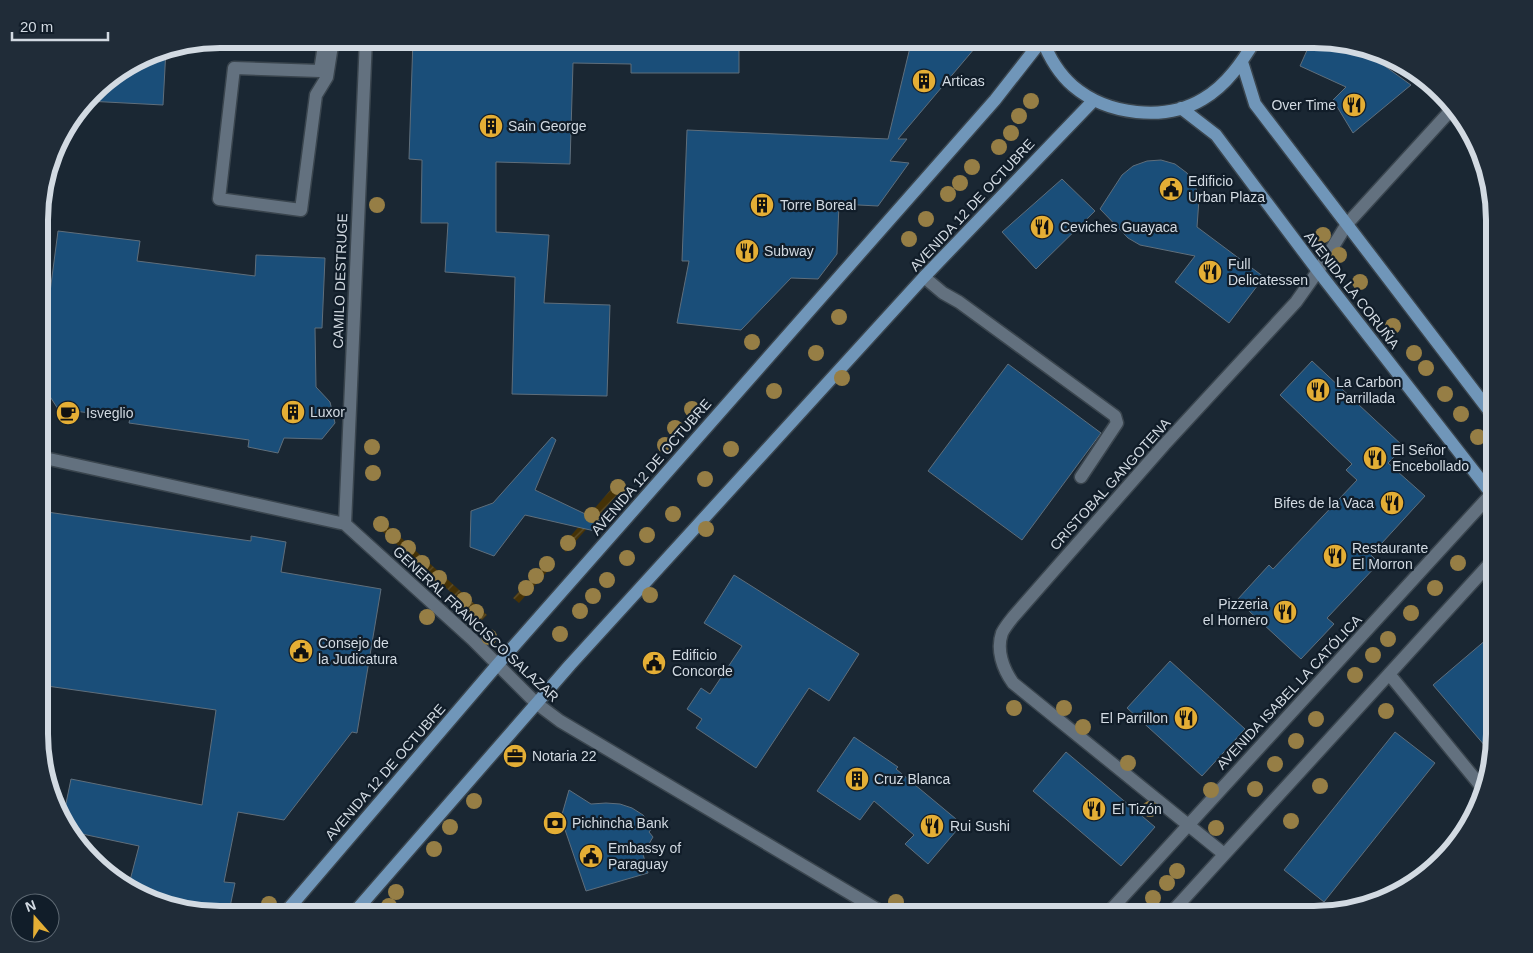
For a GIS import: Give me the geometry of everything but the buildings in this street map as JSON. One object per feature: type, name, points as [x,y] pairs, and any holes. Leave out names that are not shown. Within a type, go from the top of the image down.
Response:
[{"type":"main road","name":"AVENIDA 12 DE OCTUBRE","points":[[291,906],[498,664],[995,100],[1035,48]]},
{"type":"main road","points":[[1046,48],[1056,68],[1074,87],[1094,100],[1120,109],[1145,114],[1164,113],[1203,100],[1224,84],[1251,48]]},
{"type":"main road","points":[[1242,62],[1255,104],[1485,405]]},
{"type":"main road","name":"AVENIDA 12 DE OCTUBRE","points":[[360,906],[536,703],[924,277],[1094,100]]},
{"type":"main road","name":"AVENIDA LA CORUÑA","points":[[1181,108],[1216,135],[1318,271],[1485,484]]},
{"type":"street","points":[[324,48],[320,72],[234,68],[219,198],[301,210],[316,95],[327,77],[332,48]]},
{"type":"street","name":"CAMILO DESTRUGE","points":[[345,524],[366,48]]},
{"type":"street","name":"CRISTOBAL GANGOTENA","points":[[1224,854],[1013,683],[1004,670],[1000,652],[1002,633],[1014,616],[1164,445],[1296,302],[1347,224],[1448,113]]},
{"type":"street","points":[[924,277],[943,293],[984,320],[1116,416],[1117,423],[1081,476]]},
{"type":"street","name":"GENERAL FRANCISCO SALAZAR","points":[[48,459],[345,524],[472,638],[536,703],[560,721],[871,905]]},
{"type":"street","name":"AVENIDA ISABEL LA CATÓLICA","points":[[1115,905],[1485,503]]},
{"type":"street","points":[[1178,905],[1485,569]]},
{"type":"street","points":[[1389,674],[1478,782]]},
{"type":"shaded area","points":[[620,479],[625,486],[566,552],[561,547]]},
{"type":"shaded area","points":[[378,517],[487,615],[482,620],[373,523]]},
{"type":"shaded area","points":[[549,559],[554,564],[519,603],[513,598]]},
{"type":"place","name":"Articas","points":[[924,81]]},
{"type":"place","name":"Over Time","points":[[1354,105]]},
{"type":"place","name":"Sain George","points":[[491,126]]},
{"type":"place","name":"Edificio Urban Plaza","points":[[1171,189]]},
{"type":"place","name":"Torre Boreal","points":[[762,205]]},
{"type":"place","name":"Ceviches Guayaca","points":[[1042,227]]},
{"type":"place","name":"Subway","points":[[747,251]]},
{"type":"place","name":"Full Delicatessen","points":[[1210,272]]},
{"type":"place","name":"La Carbon Parrillada","points":[[1318,390]]},
{"type":"place","name":"Luxor","points":[[293,412]]},
{"type":"place","name":"Isveglio","points":[[68,413]]},
{"type":"place","name":"El Señor Encebollado","points":[[1375,458]]},
{"type":"place","name":"Bifes de la Vaca","points":[[1392,503]]},
{"type":"place","name":"Restaurante El Morron","points":[[1335,556]]},
{"type":"place","name":"Pizzeria el Hornero","points":[[1285,612]]},
{"type":"place","name":"Consejo de la Judicatura","points":[[301,651]]},
{"type":"place","name":"Edificio Concorde","points":[[654,663]]},
{"type":"place","name":"El Parrillon","points":[[1186,718]]},
{"type":"place","name":"Notaria 22","points":[[515,756]]},
{"type":"place","name":"Cruz Blanca","points":[[857,779]]},
{"type":"place","name":"El Tizón","points":[[1094,809]]},
{"type":"place","name":"Pichincha Bank","points":[[555,823]]},
{"type":"place","name":"Rui Sushi","points":[[932,826]]},
{"type":"place","name":"Embassy of Paraguay","points":[[591,856]]}]
